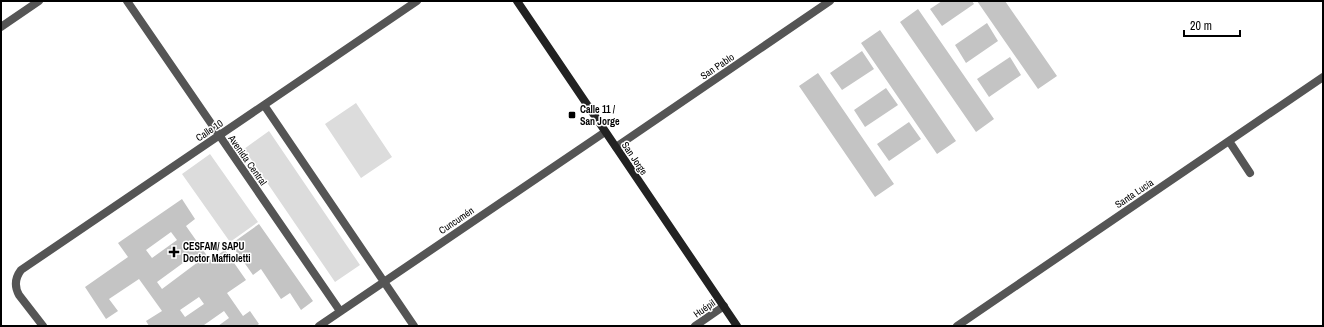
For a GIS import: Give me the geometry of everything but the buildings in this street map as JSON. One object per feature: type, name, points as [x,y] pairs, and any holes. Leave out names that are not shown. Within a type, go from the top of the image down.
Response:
[{"type":"street","points":[[1,27],[39,1]]},
{"type":"street","name":"Avenida Central","points":[[127,1],[340,311]]},
{"type":"street","name":"Calle 10","points":[[43,326],[16,290],[16,279],[21,270],[417,1]]},
{"type":"street","name":"San Jorge","points":[[516,1],[737,326]]},
{"type":"street","name":"San Pablo","points":[[616,147],[830,1]]},
{"type":"street","name":"Santa Lucía","points":[[957,326],[1323,77]]},
{"type":"street","points":[[264,105],[414,326]]},
{"type":"street","name":"Cuncumén","points":[[319,326],[605,132]]},
{"type":"street","points":[[1229,141],[1250,173]]},
{"type":"street","name":"Huépil","points":[[695,326],[724,306]]},
{"type":"shaded area","points":[[356,103],[392,157],[361,178],[325,124]]},
{"type":"shaded area","points":[[269,131],[360,265],[335,282],[244,149]]},
{"type":"shaded area","points":[[210,154],[258,222],[230,242],[182,174]]},
{"type":"place","name":"Calle 11 / San Jorge","points":[[572,115]]},
{"type":"place","name":"CESFAM/ SAPU Doctor Maffioletti","points":[[174,252]]}]
